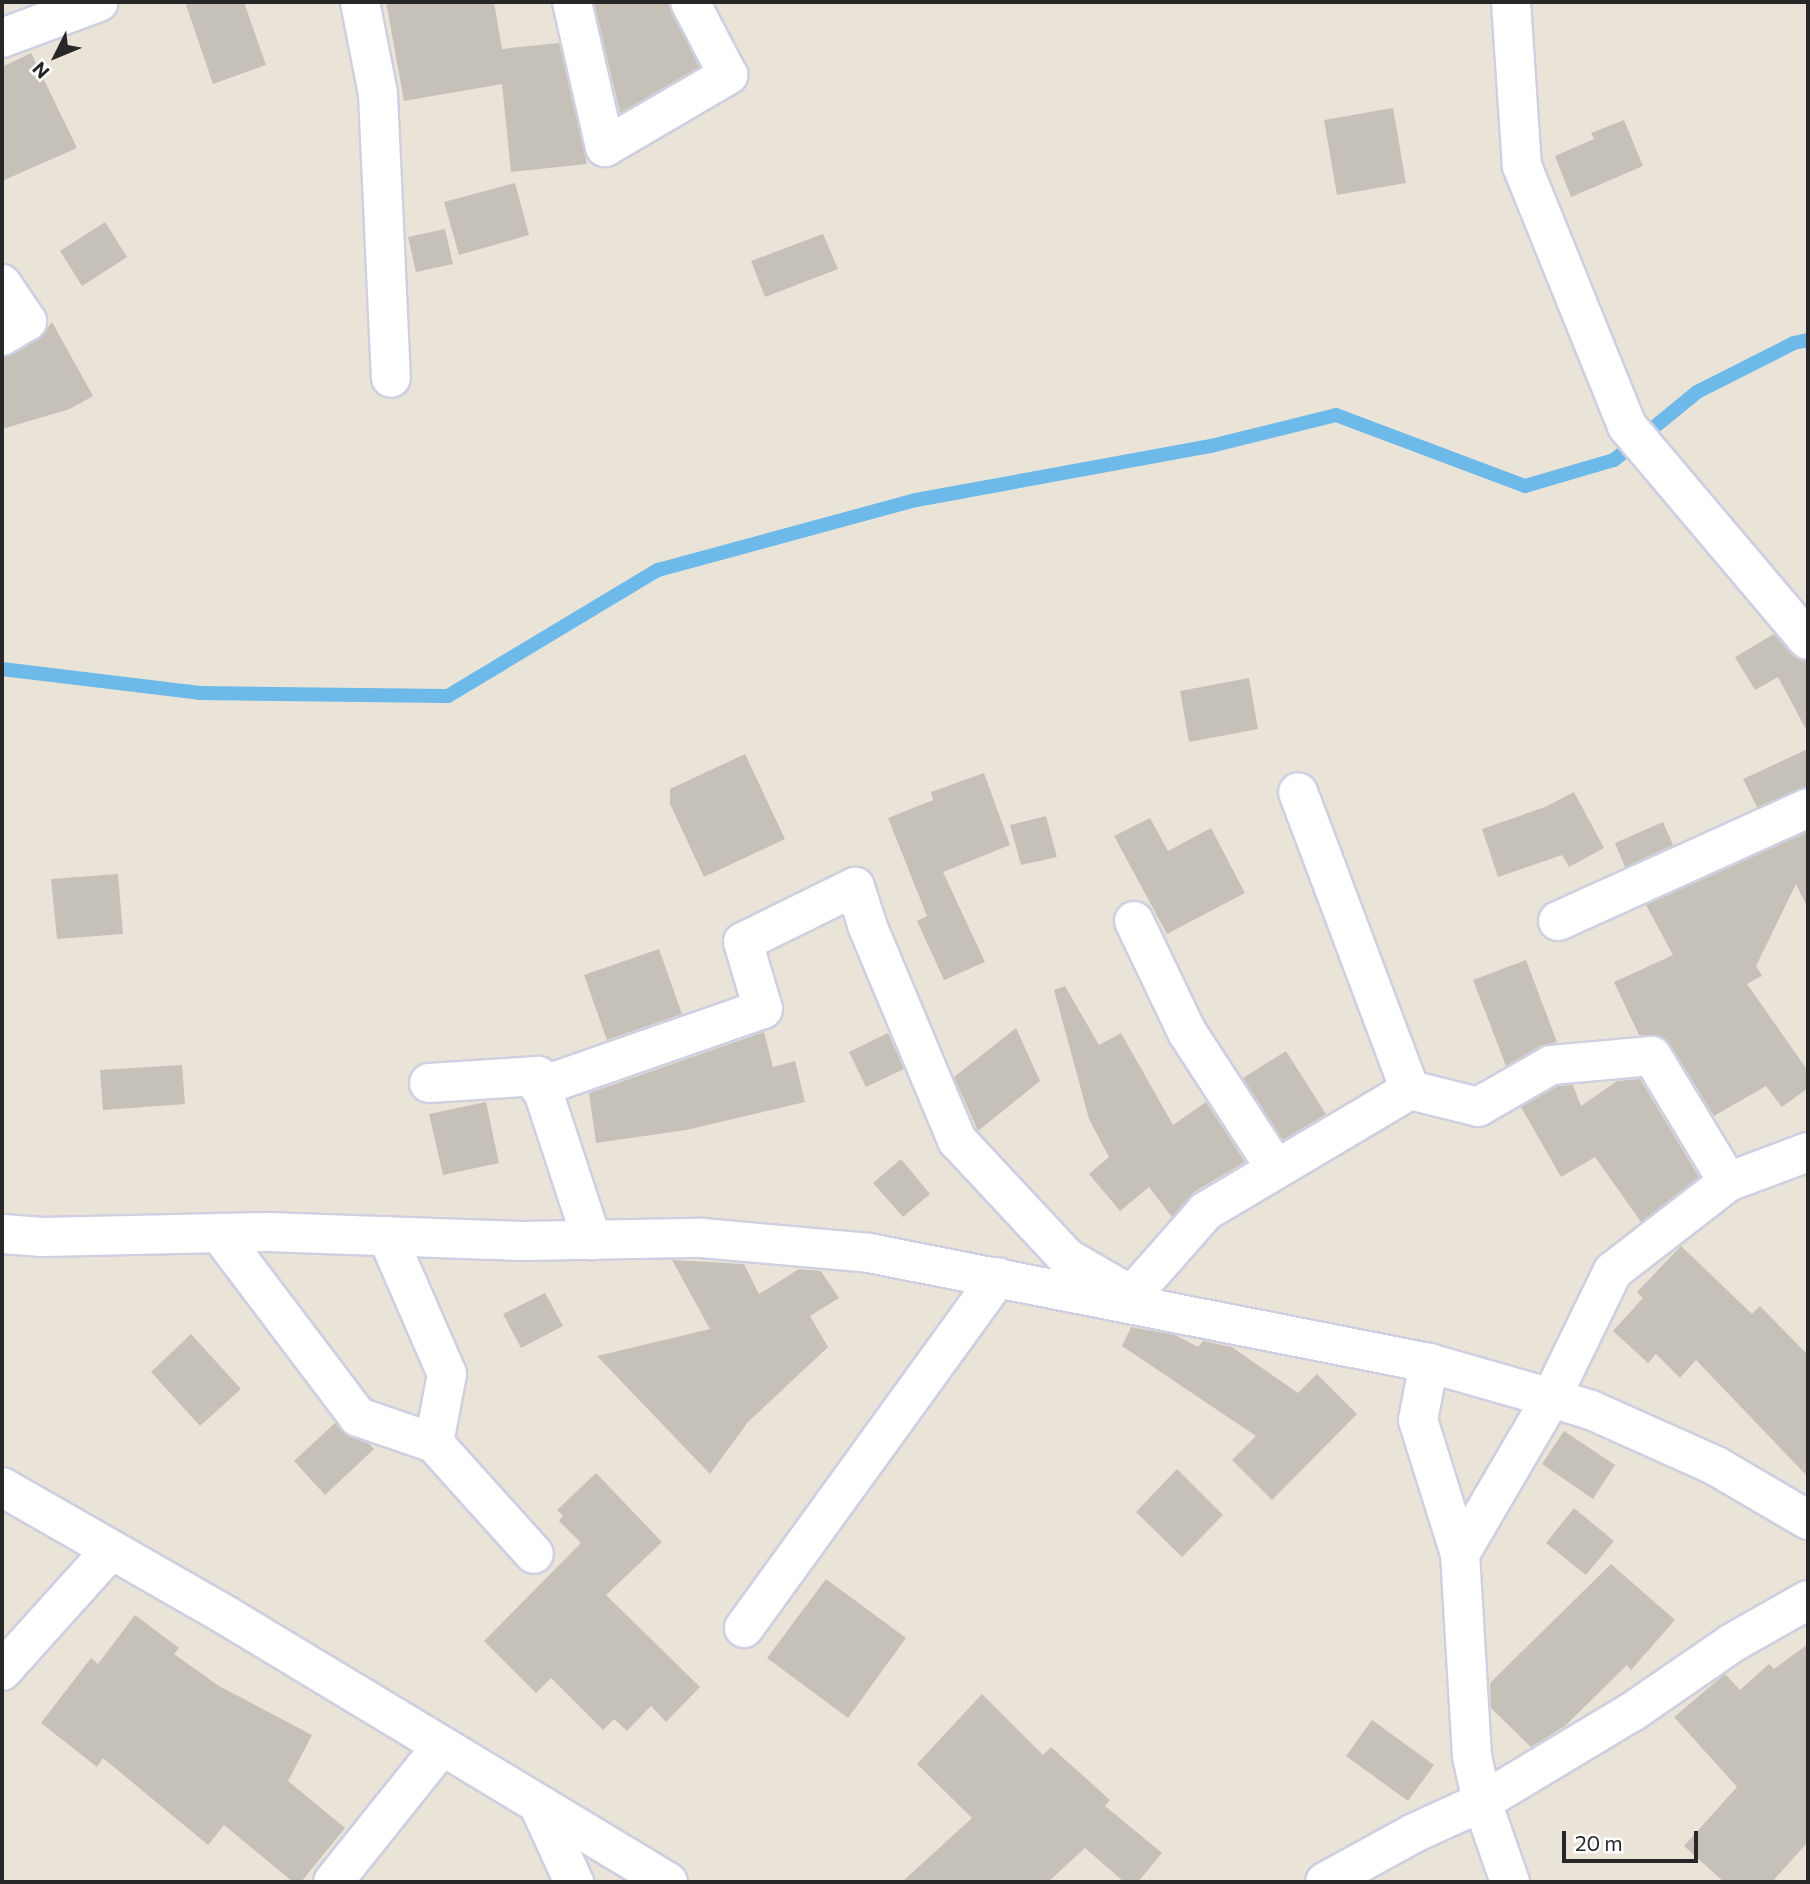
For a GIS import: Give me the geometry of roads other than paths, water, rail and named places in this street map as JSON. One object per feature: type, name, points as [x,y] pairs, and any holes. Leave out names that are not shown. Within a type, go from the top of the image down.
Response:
[{"type":"street","points":[[2,38],[99,2]]},
{"type":"street","points":[[360,2],[377,93],[391,378]]},
{"type":"street","points":[[572,2],[605,148],[728,75],[690,2]]},
{"type":"street","points":[[1511,2],[1522,166],[1627,425],[1808,640]]},
{"type":"street","points":[[2,284],[27,321],[2,336]]},
{"type":"street","points":[[1298,792],[1410,1090]]},
{"type":"street","points":[[1558,921],[1808,808]]},
{"type":"street","points":[[539,1087],[763,1009],[743,942],[855,887],[867,925],[957,1140],[1067,1258],[1140,1301]]},
{"type":"street","points":[[1134,921],[1187,1032],[1276,1169]]},
{"type":"street","points":[[1140,1301],[1206,1211],[1410,1090],[1479,1107],[1551,1065],[1652,1056],[1728,1182]]},
{"type":"street","points":[[429,1083],[538,1076],[539,1087],[592,1240]]},
{"type":"street","points":[[1460,1554],[1551,1398],[1613,1270],[1728,1182],[1808,1152]]},
{"type":"street","points":[[2,1234],[43,1237],[219,1233],[592,1240],[702,1238],[869,1252],[1140,1301],[1429,1363],[1591,1409],[1716,1466],[1808,1520]]},
{"type":"street","points":[[219,1233],[358,1417],[434,1443],[534,1554]]},
{"type":"street","points":[[387,1236],[447,1374],[434,1443]]},
{"type":"street","points":[[744,1628],[999,1277]]},
{"type":"street","points":[[1429,1363],[1418,1420],[1460,1554],[1472,1756],[1482,1802],[1510,1882]]},
{"type":"street","points":[[2,1487],[227,1616],[668,1882]]},
{"type":"street","points":[[2,1671],[110,1551]]},
{"type":"street","points":[[1325,1882],[1413,1833],[1482,1802],[1632,1712],[1732,1643],[1808,1600]]},
{"type":"street","points":[[333,1882],[441,1747]]},
{"type":"street","points":[[539,1806],[575,1882]]},
{"type":"waterway","points":[[2,669],[200,693],[448,696],[658,570],[916,500],[1211,446],[1336,415],[1525,486],[1614,460],[1697,392],[1794,343],[1808,340]]}]
